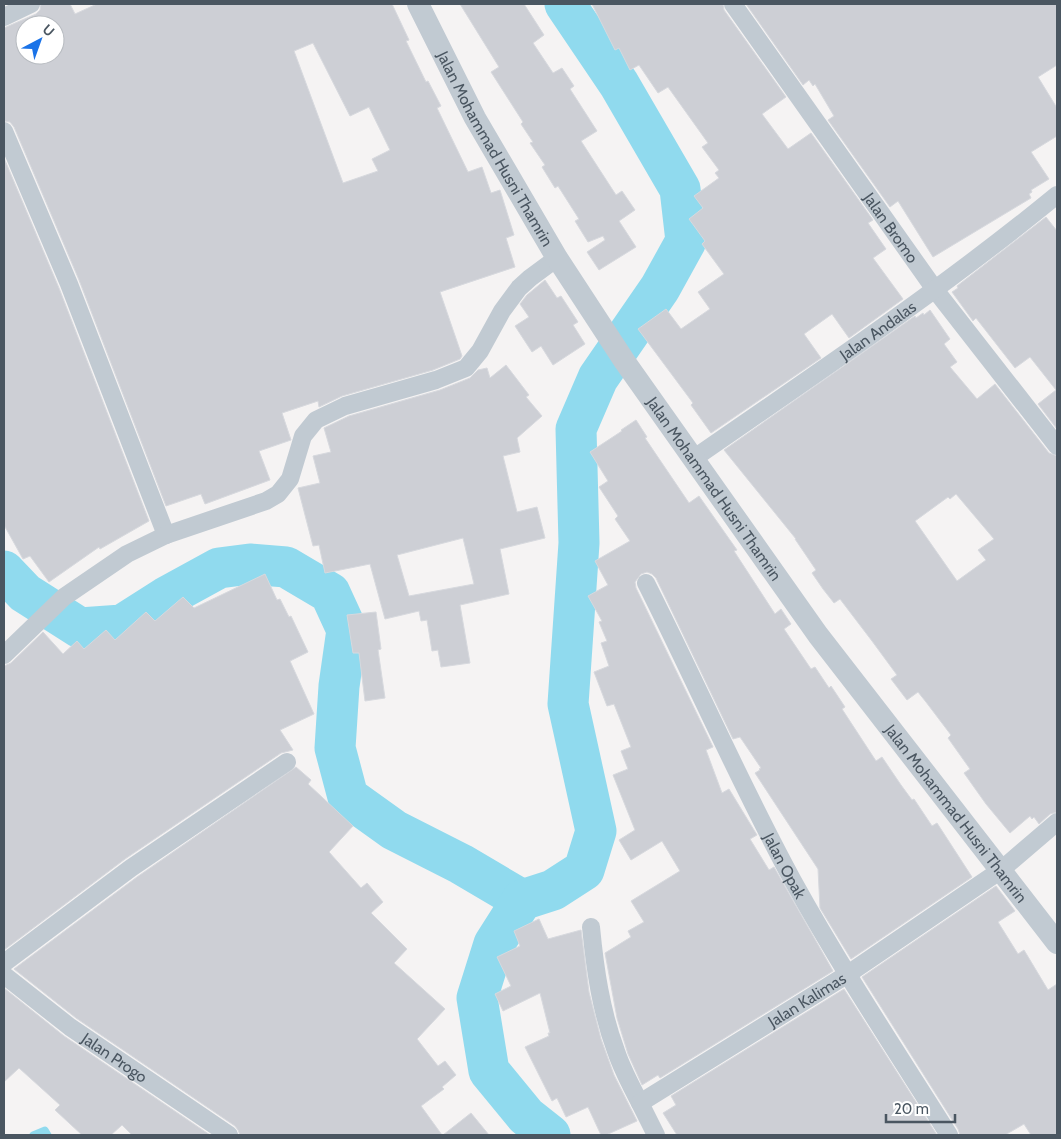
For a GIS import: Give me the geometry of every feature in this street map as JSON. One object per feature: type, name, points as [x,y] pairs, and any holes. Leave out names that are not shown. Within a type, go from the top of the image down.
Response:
[{"type":"street","points":[[4,16],[31,4]]},
{"type":"street","name":"Jalan Mohammad Husni Thamrin","points":[[418,4],[475,118],[558,258],[625,362],[818,635],[1057,943]]},
{"type":"street","name":"Jalan Bromo","points":[[733,4],[936,290],[1057,446]]},
{"type":"street","points":[[4,131],[69,284],[166,535]]},
{"type":"street","name":"Jalan Andalas","points":[[694,459],[936,290],[1057,195]]},
{"type":"street","points":[[4,655],[64,597],[127,554],[166,535],[266,501],[278,494],[290,479],[303,436],[316,420],[327,413],[436,380],[466,368],[480,351],[502,311],[519,288],[558,258]]},
{"type":"street","name":"Jalan Opak","points":[[646,583],[793,881],[848,974],[949,1135]]},
{"type":"street","points":[[4,962],[131,868],[287,762]]},
{"type":"street","name":"Jalan Kalimas","points":[[640,1103],[848,974],[1001,870],[1057,822]]},
{"type":"street","points":[[591,927],[597,979],[609,1031],[616,1052],[656,1135]]},
{"type":"street","name":"Jalan Progo","points":[[4,975],[70,1027],[229,1135]]},
{"type":"building","points":[[41,4],[70,4],[75,14],[97,4],[392,4],[409,40],[406,41],[426,82],[428,81],[441,106],[437,108],[468,172],[482,167],[491,193],[500,190],[514,235],[506,238],[515,267],[440,292],[462,356],[460,359],[433,370],[342,396],[319,407],[318,401],[282,413],[291,440],[259,451],[270,480],[205,504],[201,494],[166,506],[79,280],[14,127],[10,122],[4,121],[4,28],[15,23],[15,65],[65,65],[65,15],[34,15],[40,10]],"holes":[[[313,43],[350,116],[369,107],[390,150],[372,159],[378,171],[343,183],[294,51]]]},
{"type":"building","points":[[460,4],[524,4],[544,35],[533,43],[553,73],[562,68],[574,86],[570,89],[597,131],[581,141],[616,195],[622,191],[635,210],[619,221],[636,247],[599,270],[587,252],[605,240],[603,236],[588,242],[575,221],[579,219],[558,186],[555,188],[542,167],[545,165],[530,143],[533,142],[521,124],[523,122],[491,72],[499,67]]},
{"type":"building","points":[[592,4],[723,4],[724,10],[786,97],[762,114],[788,149],[811,133],[873,220],[868,223],[886,249],[873,258],[903,299],[849,338],[832,314],[804,334],[821,358],[711,433],[691,405],[693,403],[638,329],[666,309],[681,329],[710,309],[698,292],[724,274],[702,244],[705,241],[689,219],[703,208],[694,196],[719,178],[715,173],[719,170],[702,147],[708,143],[668,87],[658,93],[639,65],[630,70],[619,48],[615,50]]},
{"type":"building","points":[[746,4],[1057,4],[1057,65],[1038,77],[1057,108],[1057,136],[1031,152],[1049,179],[1031,190],[1032,192],[1029,194],[1031,198],[933,257],[898,201],[890,207],[828,120],[834,116],[815,84],[813,86],[809,80],[803,85]]},
{"type":"building","points":[[4,158],[59,288],[149,521],[100,549],[99,547],[49,582],[30,556],[23,559],[4,525]]},
{"type":"building","points":[[1046,217],[1057,231],[1057,429],[1038,404],[1056,390],[1030,357],[1015,368],[976,318],[973,321],[952,292],[958,288],[957,286]]},
{"type":"building","points":[[545,280],[557,298],[561,296],[578,322],[573,325],[585,344],[553,365],[541,346],[532,352],[515,326],[529,317],[520,304],[527,295]]},
{"type":"building","points":[[930,310],[950,339],[944,344],[957,362],[950,367],[977,399],[995,384],[1049,453],[1057,456],[1057,812],[1050,814],[1039,824],[1034,817],[1032,819],[1030,816],[1010,833],[964,773],[970,769],[948,738],[951,735],[918,692],[907,700],[891,679],[897,675],[840,599],[834,603],[823,589],[812,573],[816,570],[796,539],[724,450],[915,316],[916,318],[923,313],[924,315]],"holes":[[[956,494],[994,539],[978,550],[986,560],[957,581],[915,521],[948,497],[950,499]]]},
{"type":"building","points":[[506,365],[529,395],[526,397],[542,416],[517,438],[520,452],[503,456],[517,512],[537,507],[545,538],[500,549],[509,594],[460,605],[470,663],[441,667],[438,650],[432,651],[427,620],[421,621],[419,611],[385,619],[370,564],[325,573],[319,545],[313,546],[298,488],[320,483],[313,456],[331,452],[324,428],[349,416],[440,390],[470,378],[478,370],[487,368],[490,378]],"holes":[[[463,538],[474,584],[409,596],[397,555]]]},
{"type":"building","points":[[636,420],[647,437],[645,438],[689,503],[699,496],[737,550],[734,551],[775,614],[781,609],[791,624],[784,629],[811,669],[815,667],[829,688],[831,686],[845,707],[842,709],[876,761],[882,757],[932,826],[937,823],[972,877],[851,959],[820,908],[818,869],[755,773],[761,768],[740,737],[733,739],[656,578],[647,572],[641,574],[635,582],[636,588],[713,747],[706,750],[722,793],[729,789],[757,835],[750,839],[769,870],[774,867],[833,971],[660,1078],[658,1075],[642,1085],[628,1054],[617,1018],[605,953],[631,937],[628,931],[644,922],[631,901],[680,871],[662,841],[631,860],[619,840],[635,830],[613,775],[628,769],[621,751],[631,747],[614,704],[607,706],[594,672],[609,666],[601,643],[607,641],[599,622],[602,621],[588,596],[608,585],[595,561],[630,541],[615,519],[618,516],[599,487],[608,481],[590,452]]},
{"type":"building","points":[[265,574],[277,600],[280,599],[289,617],[291,616],[308,652],[290,661],[314,714],[280,730],[293,750],[281,753],[125,859],[4,950],[4,666],[11,663],[43,632],[63,654],[77,641],[84,649],[106,630],[115,640],[146,612],[155,621],[183,597],[194,608]]},
{"type":"building","points":[[376,612],[381,649],[378,650],[385,698],[365,701],[359,653],[353,653],[347,615]]},
{"type":"building","points":[[296,767],[311,780],[308,784],[353,826],[329,852],[361,888],[367,883],[383,902],[371,913],[407,949],[394,963],[445,1009],[417,1039],[438,1066],[445,1061],[456,1075],[442,1087],[444,1089],[421,1106],[442,1135],[240,1135],[235,1126],[76,1018],[14,969],[137,877]]},
{"type":"building","points":[[996,886],[1015,911],[998,922],[1018,954],[1024,950],[1048,990],[1057,984],[1057,1135],[1031,1135],[1024,1124],[1005,1135],[960,1135],[862,977]]},
{"type":"building","points":[[539,919],[548,939],[581,930],[589,992],[601,1039],[614,1075],[637,1121],[606,1135],[601,1135],[588,1107],[566,1117],[557,1098],[552,1101],[525,1047],[549,1036],[548,1033],[550,1033],[540,993],[503,1011],[495,994],[511,986],[497,957],[520,946],[514,931]]},
{"type":"building","points":[[4,988],[64,1036],[210,1135],[132,1135],[122,1125],[111,1135],[82,1135],[55,1110],[60,1105],[19,1068],[4,1082]]},
{"type":"building","points":[[844,989],[937,1135],[677,1135],[663,1113],[676,1105],[671,1096]]},
{"type":"building","points":[[471,1113],[489,1135],[443,1135]]},
{"type":"waterway","points":[[550,1135],[526,1116],[489,1071],[477,998],[494,944],[522,900],[553,890],[584,870],[596,831],[568,704],[579,543],[576,429],[598,378],[660,288],[686,241],[680,189],[619,84],[565,4]]},
{"type":"waterway","points":[[4,571],[25,593],[80,628],[122,625],[166,597],[219,568],[250,564],[286,567],[330,593],[347,630],[339,686],[335,748],[348,797],[394,830],[461,864],[522,900]]},
{"type":"waterway","points":[[33,1135],[45,1130],[48,1135]]}]
